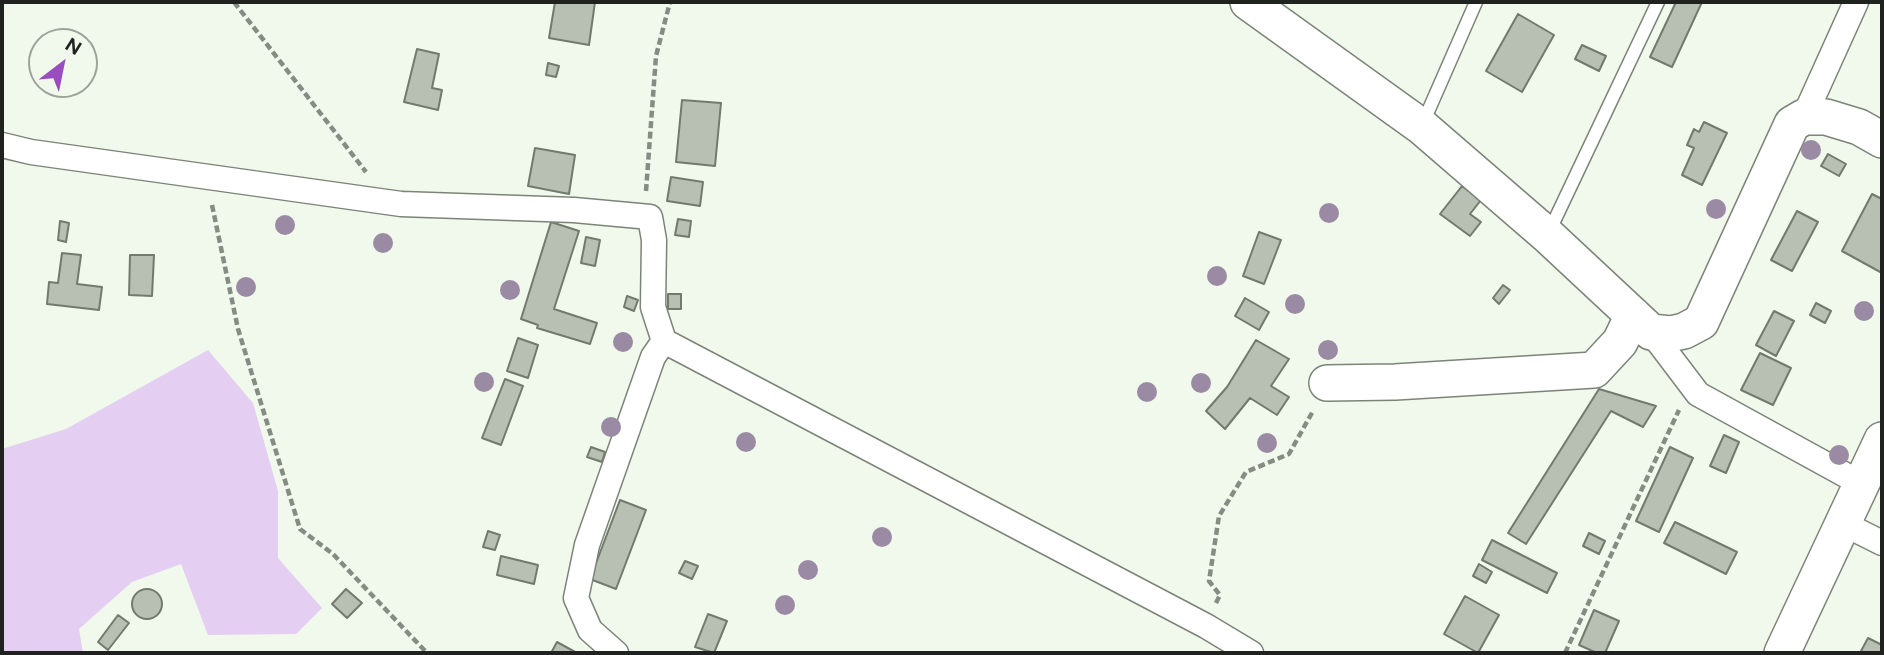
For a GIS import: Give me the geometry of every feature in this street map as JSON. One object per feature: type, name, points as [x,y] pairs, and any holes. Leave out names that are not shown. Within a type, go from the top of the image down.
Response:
[{"type":"street","points":[[1248,2],[1422,127],[1547,235],[1642,323],[1698,394],[1860,484]]},
{"type":"street","points":[[1804,117],[1856,2]]},
{"type":"street","points":[[1642,323],[1670,334],[1684,331],[1701,322],[1792,124],[1804,117],[1826,117],[1859,127],[1882,140]]},
{"type":"street","points":[[2,145],[31,152],[390,203],[574,210],[650,217],[654,240],[653,307],[664,341],[1206,626],[1251,653]]},
{"type":"street","points":[[1327,383],[1395,382],[1594,370],[1642,323]]},
{"type":"street","points":[[616,653],[590,630],[576,598],[587,545],[653,358],[664,341]]},
{"type":"street","points":[[1782,653],[1882,440]]},
{"type":"street","points":[[1842,523],[1882,543]]},
{"type":"lane","points":[[1422,127],[1476,2]]},
{"type":"lane","points":[[1547,235],[1658,2]]},
{"type":"path","points":[[234,2],[390,203]]},
{"type":"path","points":[[650,217],[645,189],[656,56],[670,2]]},
{"type":"path","points":[[206,175],[238,329],[300,529],[333,554],[427,653]]},
{"type":"path","points":[[1206,626],[1220,595],[1209,581],[1219,516],[1246,472],[1289,454],[1327,383]]},
{"type":"path","points":[[1565,653],[1691,384]]},
{"type":"shaded area","points":[[208,350],[253,403],[278,491],[278,558],[322,608],[296,634],[208,635],[181,564],[132,582],[79,629],[83,653],[2,653],[2,449],[66,429]]},
{"type":"building","points":[[555,2],[595,2],[589,45],[549,38]]},
{"type":"building","points":[[1676,2],[1702,2],[1672,67],[1650,57]]},
{"type":"building","points":[[1518,14],[1554,35],[1522,92],[1486,71]]},
{"type":"building","points":[[1582,45],[1606,56],[1599,71],[1575,59]]},
{"type":"building","points":[[417,49],[439,54],[432,88],[442,90],[438,110],[404,102]]},
{"type":"building","points":[[548,63],[559,66],[556,77],[546,75]]},
{"type":"building","points":[[682,100],[721,103],[715,166],[676,162]]},
{"type":"building","points":[[1704,122],[1727,133],[1702,185],[1682,175],[1694,148],[1687,145],[1694,129],[1699,132]]},
{"type":"building","points":[[535,148],[575,155],[569,194],[528,186]]},
{"type":"building","points":[[1828,154],[1846,164],[1839,176],[1821,166]]},
{"type":"building","points":[[671,177],[703,182],[700,206],[667,201]]},
{"type":"building","points":[[1462,186],[1481,200],[1470,214],[1481,222],[1470,236],[1440,214]]},
{"type":"building","points":[[1872,194],[1882,199],[1882,273],[1842,251]]},
{"type":"building","points":[[1797,211],[1818,222],[1792,271],[1771,260]]},
{"type":"building","points":[[678,219],[691,221],[689,237],[675,235]]},
{"type":"building","points":[[60,221],[69,223],[66,242],[58,240]]},
{"type":"building","points":[[551,222],[579,231],[554,309],[597,323],[590,344],[537,328],[538,325],[521,319]]},
{"type":"building","points":[[1259,232],[1281,240],[1264,284],[1243,276]]},
{"type":"building","points":[[586,237],[600,240],[595,266],[581,263]]},
{"type":"building","points":[[62,253],[81,255],[77,284],[102,287],[99,310],[47,304],[49,282],[58,283]]},
{"type":"building","points":[[130,255],[154,255],[152,296],[129,295]]},
{"type":"building","points":[[1503,285],[1510,290],[1499,304],[1493,298]]},
{"type":"building","points":[[668,294],[681,294],[681,309],[668,309]]},
{"type":"building","points":[[627,296],[638,300],[634,311],[624,307]]},
{"type":"building","points":[[1245,298],[1269,312],[1259,330],[1235,316]]},
{"type":"building","points":[[1816,303],[1831,311],[1825,323],[1810,315]]},
{"type":"building","points":[[1774,311],[1794,321],[1776,356],[1756,345]]},
{"type":"building","points":[[518,338],[538,345],[528,378],[507,371]]},
{"type":"building","points":[[1256,340],[1289,359],[1271,386],[1289,397],[1277,415],[1250,398],[1225,429],[1206,411],[1227,387]]},
{"type":"building","points":[[1760,353],[1791,368],[1773,405],[1741,390]]},
{"type":"building","points":[[505,379],[523,386],[501,445],[482,438]]},
{"type":"building","points":[[1599,389],[1656,406],[1643,427],[1611,411],[1526,544],[1508,533]]},
{"type":"building","points":[[1724,435],[1739,442],[1726,473],[1710,466]]},
{"type":"building","points":[[591,447],[605,452],[602,462],[587,457]]},
{"type":"building","points":[[1670,447],[1693,458],[1659,532],[1636,521]]},
{"type":"building","points":[[620,500],[646,510],[616,589],[590,579]]},
{"type":"building","points":[[1675,522],[1737,552],[1726,574],[1664,543]]},
{"type":"building","points":[[488,531],[500,535],[495,550],[483,547]]},
{"type":"building","points":[[1589,533],[1605,541],[1599,554],[1583,546]]},
{"type":"building","points":[[1492,540],[1557,573],[1547,593],[1482,560]]},
{"type":"building","points":[[501,556],[538,565],[534,584],[497,575]]},
{"type":"building","points":[[685,561],[698,566],[692,579],[679,573]]},
{"type":"building","points":[[1479,564],[1492,572],[1486,583],[1473,576]]},
{"type":"building","points":[[147,589],[158,593],[162,604],[158,615],[147,619],[136,615],[132,604],[136,593]]},
{"type":"building","points":[[346,589],[362,603],[347,618],[332,604]]},
{"type":"building","points":[[1465,596],[1499,615],[1478,653],[1444,634]]},
{"type":"building","points":[[1594,610],[1619,621],[1605,653],[1597,653],[1579,645]]},
{"type":"building","points":[[708,614],[727,621],[714,653],[695,647]]},
{"type":"building","points":[[118,615],[129,623],[108,650],[98,642]]},
{"type":"building","points":[[1868,638],[1882,645],[1882,653],[1860,653]]},
{"type":"building","points":[[557,642],[577,653],[551,653]]}]
